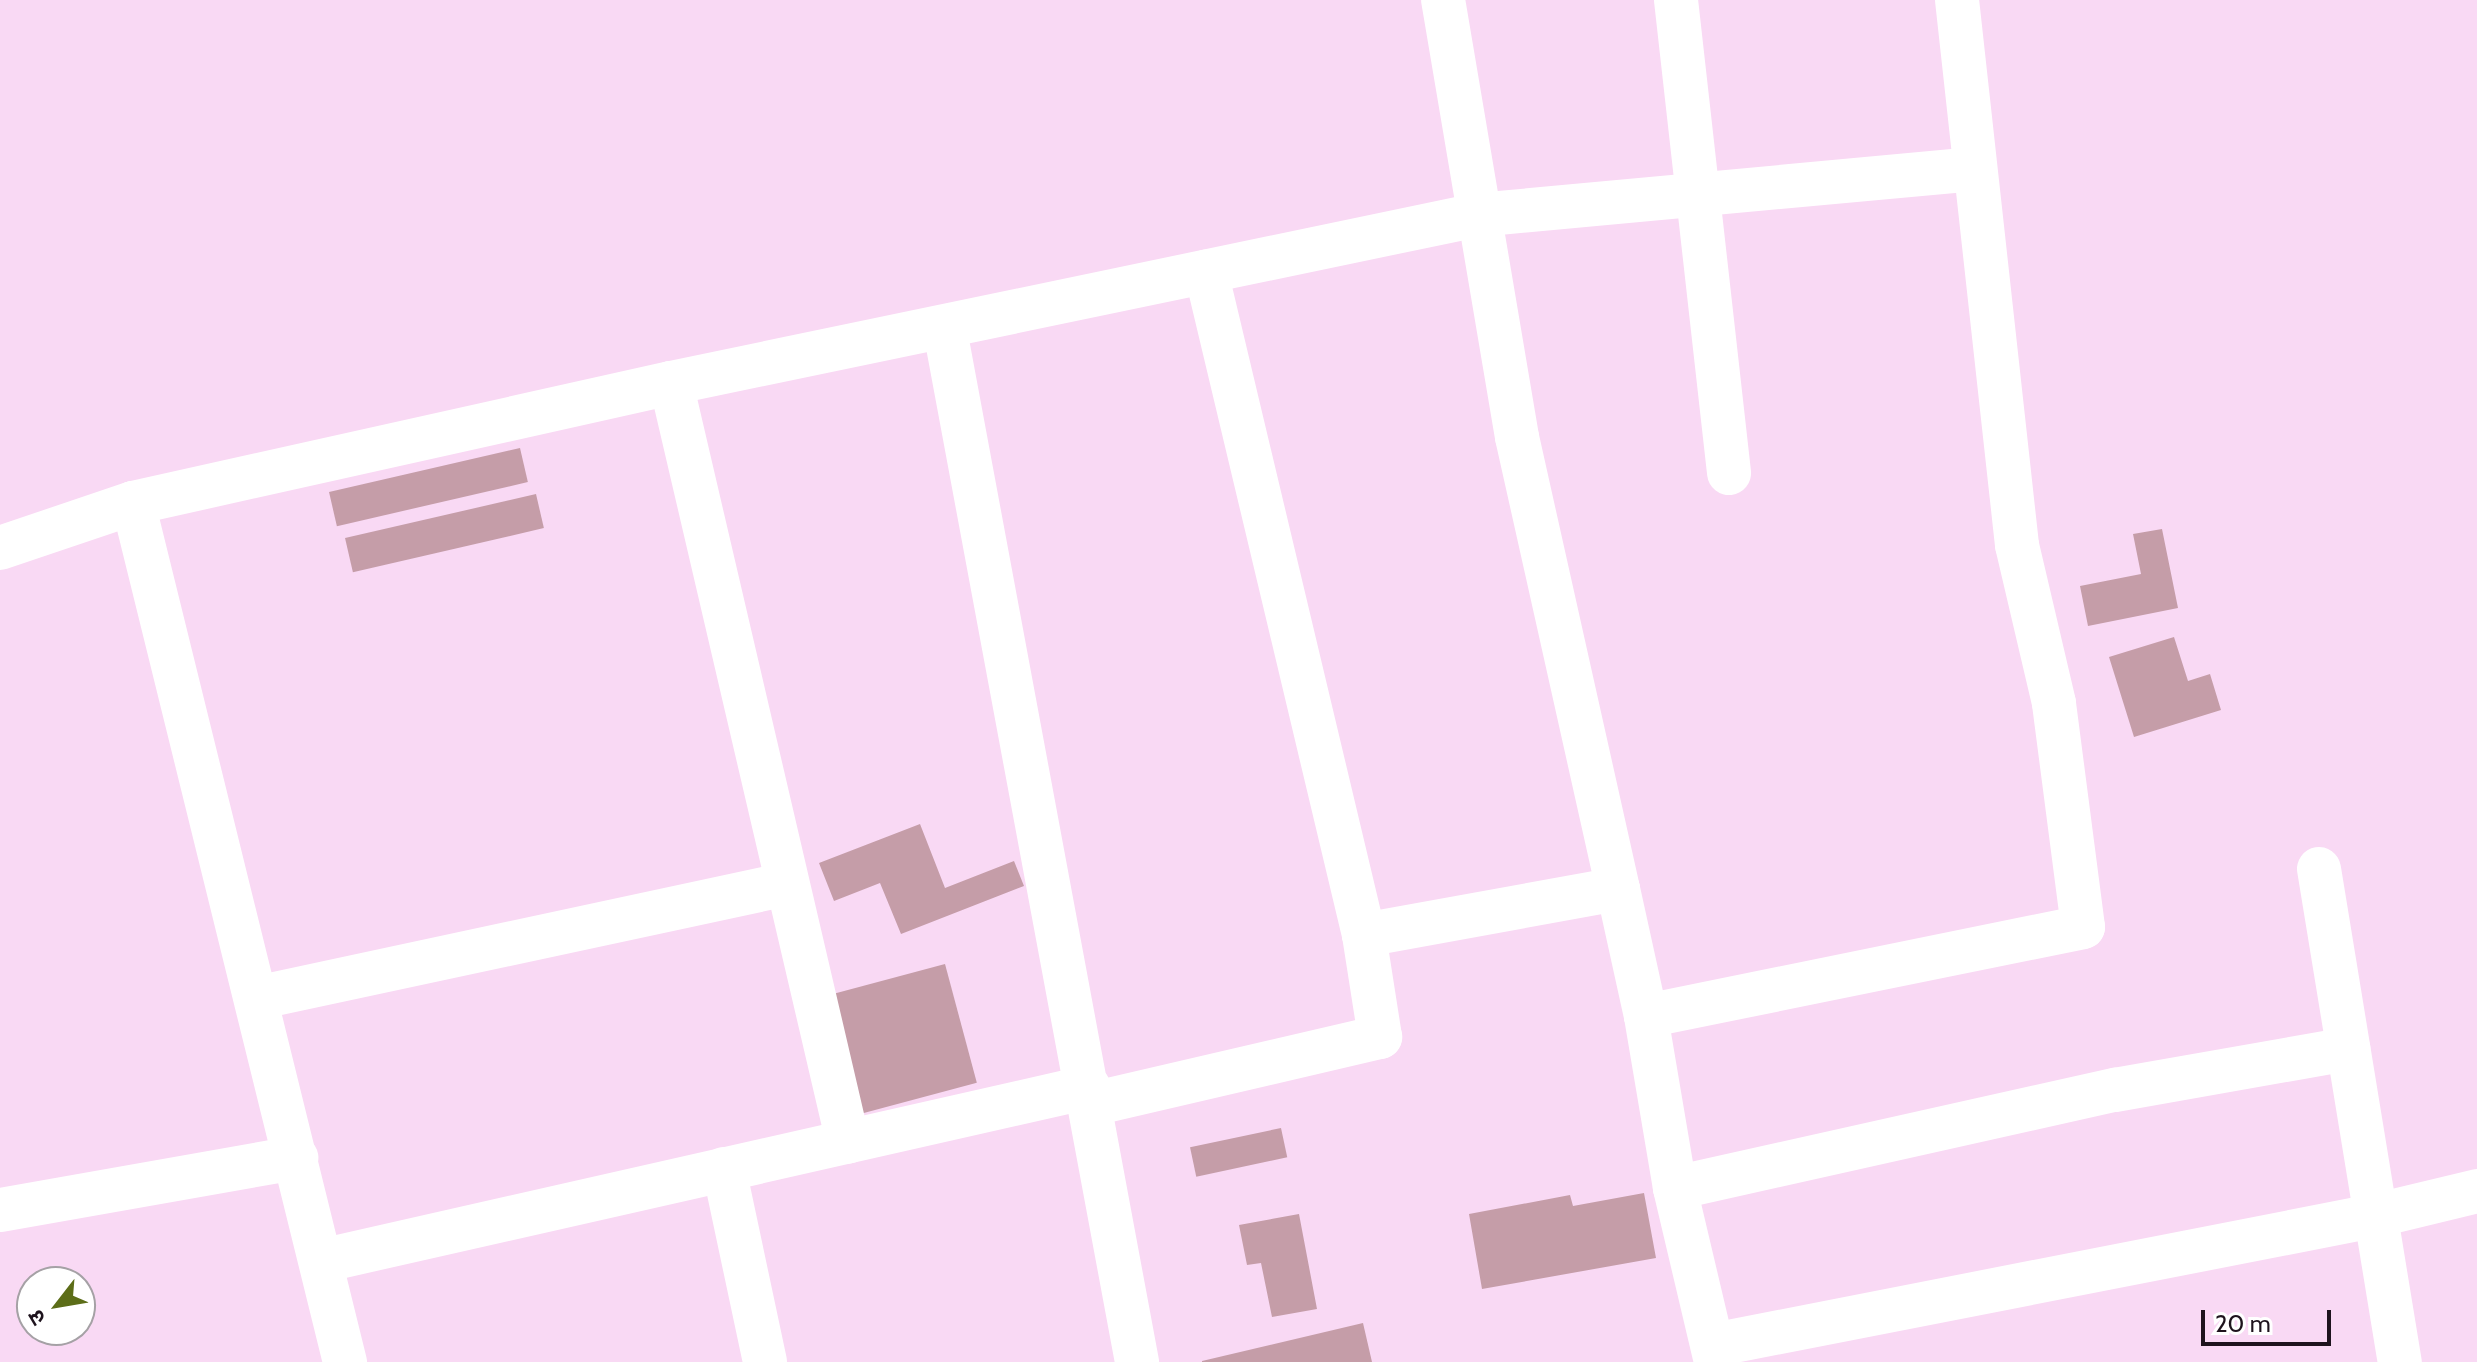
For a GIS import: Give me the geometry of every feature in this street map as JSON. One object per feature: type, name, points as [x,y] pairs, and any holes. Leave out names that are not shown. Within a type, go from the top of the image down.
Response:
[{"type":"street","points":[[1443,0],[1517,437],[1646,1016],[1675,1188],[1715,1353],[2378,1215],[2477,1191]]},
{"type":"street","points":[[1676,0],[1701,195],[1729,473]]},
{"type":"street","points":[[1646,1016],[2083,927],[2054,703],[2017,545],[1957,0]]},
{"type":"street","points":[[0,548],[133,503],[671,383],[945,330],[1477,215],[1975,169]]},
{"type":"street","points":[[321,1261],[848,1142],[1380,1037],[1364,935],[1206,272]]},
{"type":"street","points":[[945,330],[1091,1096],[1137,1362]]},
{"type":"street","points":[[671,383],[848,1142]]},
{"type":"street","points":[[133,503],[345,1362]]},
{"type":"street","points":[[2319,869],[2400,1362]]},
{"type":"street","points":[[256,998],[787,884]]},
{"type":"street","points":[[1364,935],[1618,889]]},
{"type":"street","points":[[1675,1188],[2115,1090],[2348,1049]]},
{"type":"street","points":[[0,1210],[296,1158]]},
{"type":"street","points":[[724,1169],[765,1362]]},
{"type":"building","points":[[520,448],[528,482],[337,526],[329,492]]},
{"type":"building","points":[[536,494],[544,528],[353,572],[345,538]]},
{"type":"building","points":[[2162,529],[2178,608],[2088,626],[2080,586],[2141,574],[2133,534]]},
{"type":"building","points":[[2174,637],[2188,681],[2210,674],[2221,710],[2134,737],[2109,657]]},
{"type":"building","points":[[920,824],[945,888],[1014,861],[1024,886],[901,934],[880,883],[834,901],[819,863]]},
{"type":"building","points":[[945,964],[977,1083],[863,1113],[831,995]]},
{"type":"building","points":[[1281,1128],[1287,1157],[1196,1177],[1190,1147]]},
{"type":"building","points":[[1644,1193],[1656,1258],[1482,1289],[1469,1214],[1570,1195],[1573,1206]]},
{"type":"building","points":[[1299,1214],[1317,1309],[1272,1317],[1261,1263],[1247,1265],[1239,1225]]},
{"type":"building","points":[[1363,1323],[1372,1362],[1202,1362],[1202,1361]]}]
